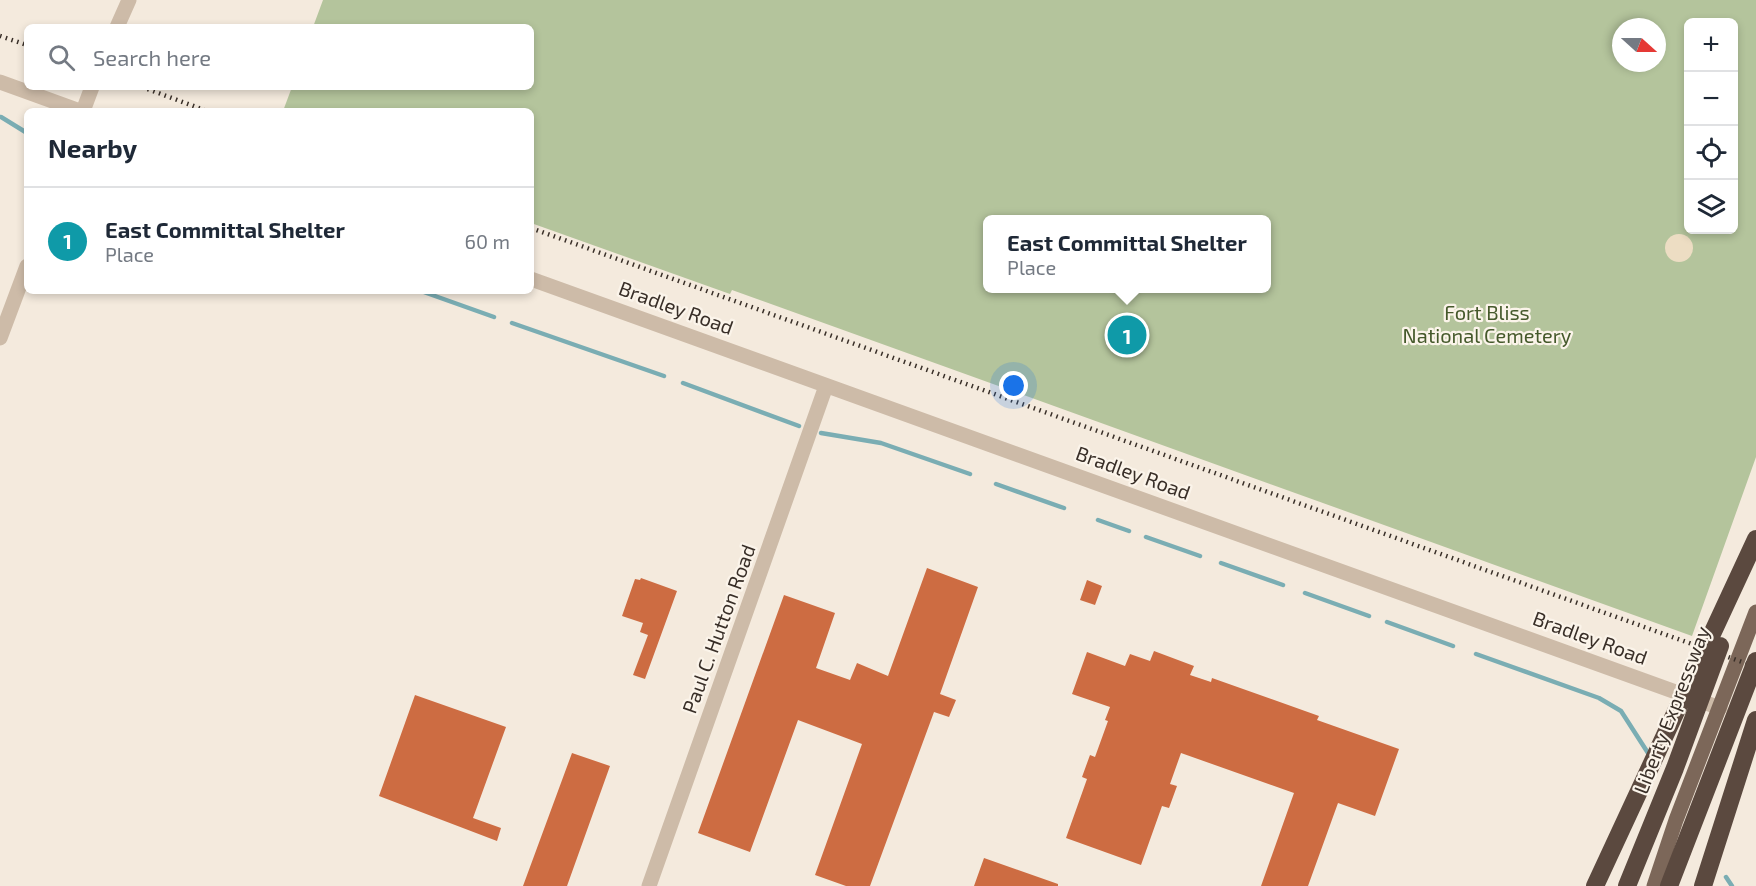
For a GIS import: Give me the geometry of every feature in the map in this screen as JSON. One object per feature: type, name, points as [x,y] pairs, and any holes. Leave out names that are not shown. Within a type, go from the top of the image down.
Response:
[{"type":"highway","points":[[1595,886],[1756,539]]},
{"type":"highway","name":"Liberty Expressway","points":[[1627,886],[1675,768],[1756,548]]},
{"type":"highway","points":[[1669,886],[1756,661]]},
{"type":"highway","points":[[1703,886],[1756,720]]},
{"type":"main road","points":[[1654,886],[1676,820],[1756,612]]},
{"type":"main road","points":[[1644,886],[1676,820]]},
{"type":"street","points":[[118,24],[129,0]]},
{"type":"street","points":[[0,82],[73,108]]},
{"type":"street","points":[[82,108],[91,90]]},
{"type":"street","points":[[0,338],[24,274]]},
{"type":"street","name":"Bradley Road","points":[[534,280],[1720,708]]},
{"type":"street","name":"Paul C. Hutton Road","points":[[649,886],[826,386]]},
{"type":"green space","name":"Fort Bliss National Cemetery","points":[[323,0],[1756,0],[1756,457],[1692,636],[732,290],[730,294],[534,224],[534,108],[284,108],[291,90],[534,90],[534,24],[314,24]]},
{"type":"shaded area","points":[[1679,234],[1689,238],[1693,248],[1689,258],[1679,262],[1669,258],[1665,248],[1669,238]]},
{"type":"building","points":[[1121,323],[1139,328],[1133,348],[1115,342]]},
{"type":"building","points":[[927,568],[978,587],[940,694],[956,700],[949,717],[934,712],[870,886],[846,886],[815,875],[862,744],[798,720],[750,852],[698,833],[784,595],[835,613],[816,668],[850,680],[857,663],[888,676]]},
{"type":"building","points":[[641,578],[677,591],[645,679],[633,675],[648,635],[640,632],[643,623],[622,616],[635,579],[640,580]]},
{"type":"building","points":[[1087,580],[1102,586],[1095,605],[1080,600]]},
{"type":"building","points":[[1154,651],[1194,666],[1190,675],[1211,682],[1212,678],[1319,716],[1317,720],[1399,749],[1375,816],[1338,803],[1308,886],[1261,886],[1294,793],[1181,753],[1170,784],[1177,786],[1169,808],[1162,806],[1141,865],[1066,838],[1087,779],[1082,777],[1090,755],[1095,757],[1108,721],[1105,720],[1110,707],[1072,694],[1087,652],[1125,666],[1130,654],[1150,661]]},
{"type":"building","points":[[415,695],[506,727],[473,818],[501,828],[497,841],[379,796]]},
{"type":"building","points":[[572,753],[610,766],[567,886],[523,886]]},
{"type":"building","points":[[984,858],[1058,884],[1058,886],[974,886]]},
{"type":"waterway","points":[[1,117],[24,131]]},
{"type":"waterway","points":[[429,294],[494,317]]},
{"type":"waterway","points":[[512,323],[664,376]]},
{"type":"waterway","points":[[683,383],[799,426]]},
{"type":"waterway","points":[[821,433],[881,443],[970,474]]},
{"type":"waterway","points":[[996,484],[1064,508]]},
{"type":"waterway","points":[[1098,520],[1129,531]]},
{"type":"waterway","points":[[1146,537],[1200,556]]},
{"type":"waterway","points":[[1221,563],[1283,585]]},
{"type":"waterway","points":[[1305,593],[1369,616]]},
{"type":"waterway","points":[[1387,622],[1453,646]]},
{"type":"waterway","points":[[1476,654],[1599,698],[1621,711],[1648,753]]},
{"type":"waterway","points":[[1726,877],[1732,886]]},
{"type":"railway","points":[[0,36],[24,44]]},
{"type":"railway","points":[[150,90],[199,108]]},
{"type":"railway","points":[[534,229],[1756,667]]},
{"type":"place","name":"East Committal Shelter","points":[[1127,335]]}]
